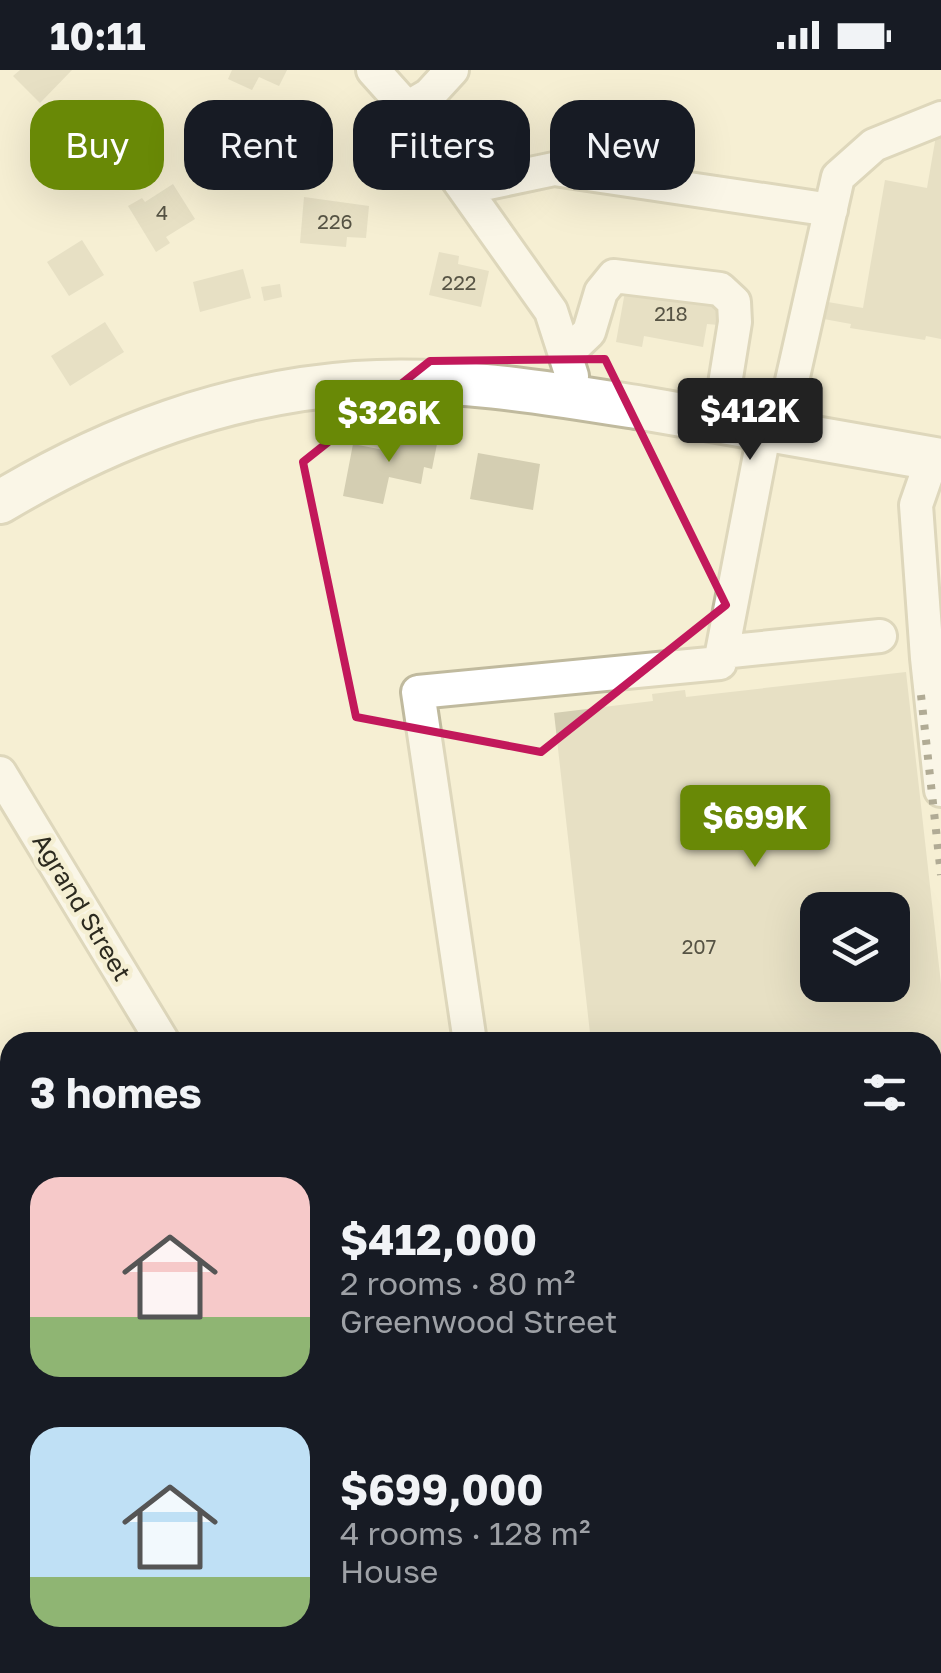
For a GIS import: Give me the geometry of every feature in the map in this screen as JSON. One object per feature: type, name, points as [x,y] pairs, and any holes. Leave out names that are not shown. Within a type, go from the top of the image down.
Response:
[{"type":"main road","points":[[0,502],[90,453],[198,411],[357,383],[456,384],[569,397],[937,460]]},
{"type":"street","points":[[373,70],[400,100]]},
{"type":"street","points":[[420,100],[452,70]]},
{"type":"street","points":[[469,1032],[418,692],[720,663],[775,431],[792,381],[838,177],[874,145],[941,118]]},
{"type":"street","points":[[530,173],[554,168],[831,210]]},
{"type":"street","points":[[465,190],[552,312],[572,376],[569,397]]},
{"type":"street","points":[[566,354],[589,332],[601,292],[614,276],[720,289],[734,302],[735,322],[719,421]]},
{"type":"street","points":[[937,460],[916,505],[941,790]]},
{"type":"street","points":[[722,652],[880,636]]},
{"type":"street","name":"Agrand Street","points":[[0,773],[157,1032]]},
{"type":"highlighted area","points":[[605,359],[726,605],[541,752],[356,717],[303,462],[430,361]]},
{"type":"building","points":[[20,70],[72,70],[43,100],[37,100],[13,76]]},
{"type":"building","points":[[232,70],[287,70],[279,86],[259,77],[252,90],[228,79]]},
{"type":"building","points":[[937,130],[941,130],[941,339],[850,328],[851,324],[813,317],[816,300],[863,308],[885,180],[927,188]]},
{"type":"building","points":[[173,184],[195,219],[166,237],[170,243],[156,252],[128,206],[142,198],[145,202]]},
{"type":"building","points":[[304,197],[369,206],[366,238],[347,237],[346,247],[300,243]]},
{"type":"building","points":[[82,240],[104,275],[69,296],[47,262]]},
{"type":"building","points":[[439,252],[459,256],[458,264],[489,271],[481,307],[429,295]]},
{"type":"building","points":[[243,269],[251,298],[200,312],[193,282]]},
{"type":"building","points":[[280,284],[282,297],[264,301],[261,287]]},
{"type":"building","points":[[626,286],[723,304],[719,325],[707,324],[703,347],[644,336],[642,347],[616,342]]},
{"type":"building","points":[[105,322],[124,352],[70,386],[51,356]]},
{"type":"building","points":[[420,430],[439,434],[432,469],[424,467],[421,484],[389,477],[383,504],[343,496],[353,444],[389,451],[393,432],[419,438]]},
{"type":"building","points":[[478,453],[540,464],[533,510],[470,499]]},
{"type":"building","points":[[906,672],[941,984],[941,1032],[590,1032],[554,713],[653,701],[652,694],[685,690],[686,697]]},
{"type":"railway","points":[[921,695],[941,875]]}]
